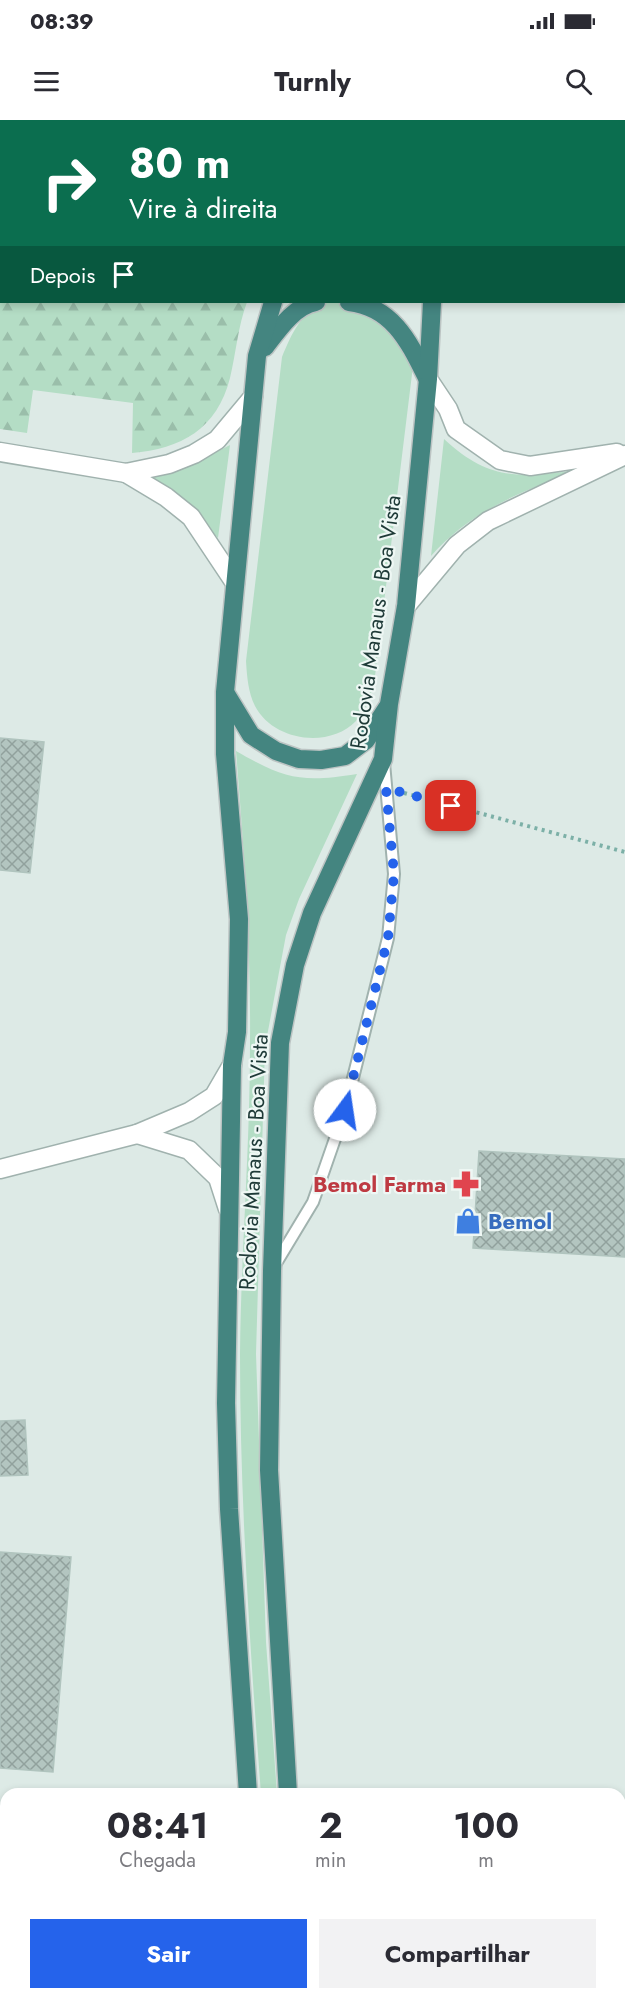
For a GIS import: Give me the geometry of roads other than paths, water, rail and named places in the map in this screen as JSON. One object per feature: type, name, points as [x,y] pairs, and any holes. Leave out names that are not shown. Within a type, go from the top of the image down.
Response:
[{"type":"highway","name":"Rodovia Manaus - Boa Vista","points":[[248,1788],[229,1509],[226,1403],[232,1065],[237,1032],[239,920],[225,754],[225,692],[257,356],[273,303]]},
{"type":"highway","points":[[257,356],[282,324],[307,303]]},
{"type":"highway","points":[[360,303],[386,315],[405,335],[428,379]]},
{"type":"highway","name":"Rodovia Manaus - Boa Vista","points":[[288,1788],[269,1470],[272,1271],[280,1043],[295,965],[312,913],[383,759],[389,704],[406,606],[428,379],[432,303]]},
{"type":"highway","points":[[225,692],[252,735],[276,750],[299,759],[321,760],[345,756],[366,740],[389,704]]},
{"type":"street","points":[[428,379],[448,409],[456,429],[500,460],[530,466],[625,454]]},
{"type":"street","points":[[0,452],[126,473],[170,464],[217,440],[253,397]]},
{"type":"street","points":[[406,606],[457,545],[488,521],[625,454]]},
{"type":"street","points":[[126,473],[166,497],[191,518],[235,583]]},
{"type":"street","points":[[0,1169],[137,1134],[189,1112],[214,1096],[232,1065]]},
{"type":"street","points":[[137,1134],[189,1150],[218,1178],[230,1212]]},
{"type":"lane","points":[[272,1271],[313,1202],[345,1110],[386,948],[394,874],[383,759]]},
{"type":"place","name":"Bemol Farma","points":[[466,1184]]},
{"type":"place","name":"Bemol","points":[[468,1221]]}]
